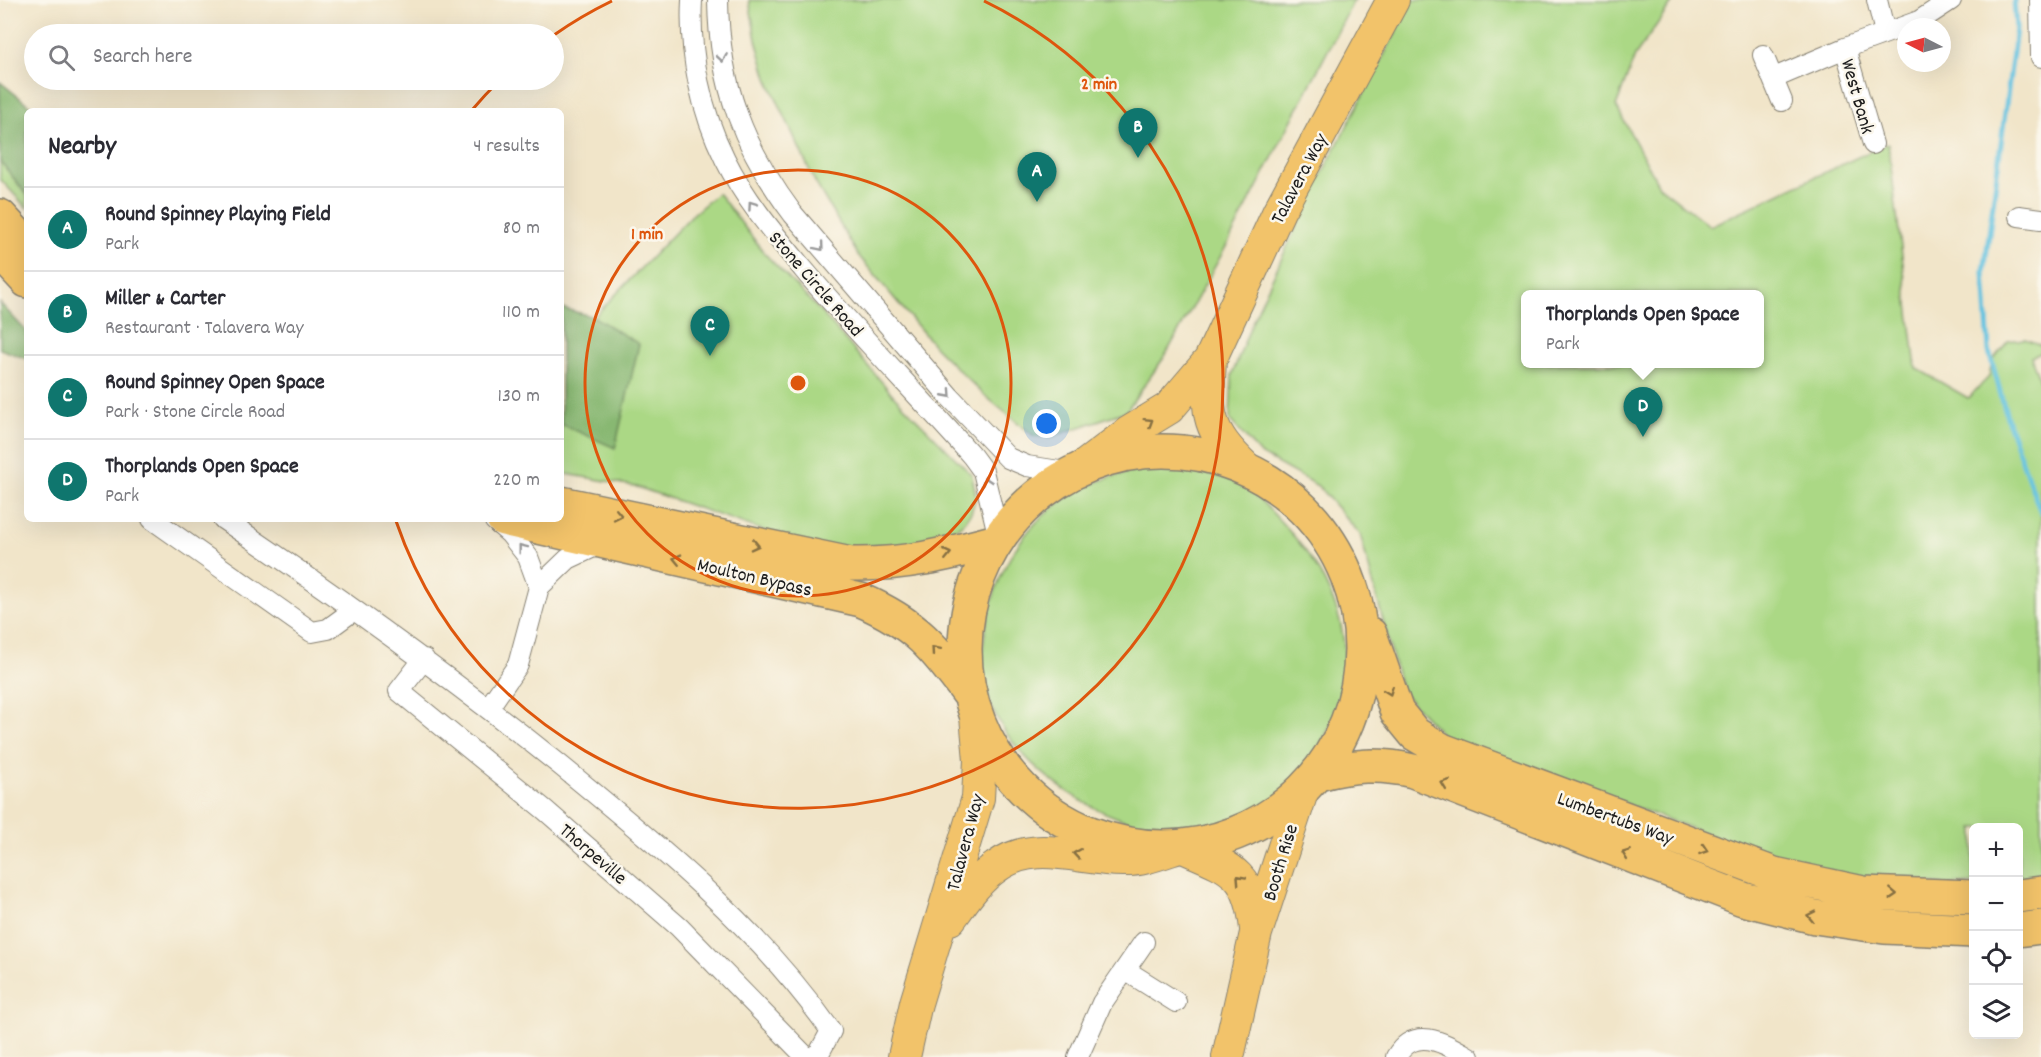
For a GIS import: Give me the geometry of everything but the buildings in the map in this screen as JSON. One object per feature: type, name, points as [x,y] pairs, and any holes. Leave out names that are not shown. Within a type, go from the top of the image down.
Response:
[{"type":"highway","points":[[0,216],[24,242]]},
{"type":"highway","points":[[0,252],[24,278]]},
{"type":"highway","points":[[1165,450],[1220,458],[1246,468],[1283,490],[1314,520],[1339,556],[1355,597],[1361,633],[1361,671],[1353,708],[1339,743],[1310,783],[1276,813],[1247,830],[1216,841],[1180,848],[1144,847],[1112,842],[1082,831],[1054,815],[1029,795],[1007,772],[990,745],[973,706],[966,664],[966,632],[975,590],[998,540],[1031,501],[1078,470],[1110,458],[1165,450]]},
{"type":"highway","name":"Moulton Bypass","points":[[564,504],[850,564],[892,564],[946,555],[998,540]]},
{"type":"highway","name":"Moulton Bypass","points":[[516,522],[861,600],[893,614],[921,633],[973,706]]},
{"type":"highway","name":"Lumbertubs Way","points":[[1355,597],[1397,712],[1415,734],[1442,750],[1774,874],[1863,893],[1969,897]]},
{"type":"highway","name":"Lumbertubs Way","points":[[1310,783],[1360,765],[1403,769],[1743,899],[1815,917],[1884,927],[1969,931]]},
{"type":"highway","points":[[2023,895],[2041,893]]},
{"type":"highway","points":[[2023,929],[2041,927]]},
{"type":"main road","name":"Talavera Way","points":[[1078,470],[1128,433],[1169,408],[1210,360],[1279,211],[1393,0]]},
{"type":"main road","name":"Talavera Way","points":[[1210,360],[1208,398],[1214,428],[1222,445],[1246,468]]},
{"type":"main road","name":"Talavera Way","points":[[904,1057],[916,1003],[940,931],[978,798],[980,760],[973,706]]},
{"type":"main road","name":"Booth Rise","points":[[1228,1057],[1256,933],[1310,783]]},
{"type":"main road","name":"Talavera Way","points":[[940,931],[976,884],[997,866],[1020,855],[1049,851],[1121,860],[1148,857],[1180,848]]},
{"type":"main road","name":"Booth Rise","points":[[1180,848],[1220,863],[1236,874],[1248,888],[1253,903],[1256,933]]},
{"type":"street","name":"Stone Circle Road","points":[[692,0],[695,67],[707,117],[729,167],[766,225],[815,283],[972,456],[985,478],[998,540]]},
{"type":"street","name":"Stone Circle Road","points":[[718,0],[722,56],[736,118],[770,183],[793,214],[950,397],[1008,458],[1027,466],[1078,470]]},
{"type":"street","points":[[1877,0],[1885,33]]},
{"type":"street","points":[[1773,78],[1919,21],[1951,0]]},
{"type":"street","points":[[2040,0],[2041,57]]},
{"type":"street","name":"West Bank","points":[[1845,48],[1873,144]]},
{"type":"street","points":[[1763,55],[1782,101]]},
{"type":"street","points":[[2019,216],[2041,219]]},
{"type":"street","points":[[156,522],[312,632],[328,629],[354,610]]},
{"type":"street","points":[[227,522],[489,707],[609,805],[745,928],[809,1000],[831,1031],[817,1057]]},
{"type":"street","points":[[496,522],[510,534],[528,557],[539,587]]},
{"type":"street","points":[[489,707],[518,665],[539,587],[568,559],[603,542]]},
{"type":"street","name":"Thorpeville","points":[[424,659],[399,691],[545,810],[679,927],[806,1057]]},
{"type":"street","points":[[1078,1057],[1102,1003],[1144,942]]},
{"type":"street","points":[[1125,970],[1176,1002]]},
{"type":"street","points":[[1396,1057],[1405,1046],[1430,1039],[1445,1042],[1469,1057]]},
{"type":"green space","points":[[749,0],[1354,0],[1228,243],[1165,356],[1126,411],[1051,437],[1034,436],[984,395],[936,348],[858,255],[815,182],[767,78],[756,40]]},
{"type":"green space","points":[[1413,0],[1674,0],[1635,56],[1616,106],[1659,186],[1710,226],[1888,143],[1916,368],[1968,398],[1989,377],[1992,361],[2008,341],[2025,339],[2041,345],[2041,353],[2031,357],[2041,385],[2041,880],[2023,881],[2023,823],[1969,823],[1969,883],[1943,885],[1845,874],[1763,855],[1444,736],[1402,692],[1360,534],[1318,486],[1260,454],[1230,420],[1232,375],[1252,322],[1313,191]]},
{"type":"green space","points":[[0,82],[32,108],[24,108],[24,205],[0,179]]},
{"type":"green space","points":[[0,82],[32,108],[24,108],[24,191],[0,161]]},
{"type":"green space","points":[[718,193],[766,255],[821,312],[894,396],[972,475],[976,497],[971,513],[961,526],[939,537],[896,550],[806,545],[634,486],[564,474],[564,309],[594,317],[691,216]]},
{"type":"green space","points":[[0,303],[24,329],[24,358],[0,349]]},
{"type":"green space","points":[[564,309],[594,317],[639,344],[615,448],[564,425]]},
{"type":"green space","points":[[1180,468],[1238,483],[1265,504],[1305,551],[1323,579],[1336,609],[1343,639],[1345,670],[1339,701],[1327,732],[1308,764],[1281,794],[1252,814],[1235,821],[1217,826],[1177,829],[1133,823],[1105,813],[1078,799],[1040,771],[1017,747],[998,720],[986,690],[982,663],[988,617],[998,583],[1013,553],[1032,527],[1056,505],[1082,489],[1112,477],[1145,470]]},
{"type":"waterway","points":[[2014,0],[2016,29],[1984,272],[1989,351],[2010,428],[2041,513]]},
{"type":"place","name":"Miller & Carter","points":[[1138,158]]},
{"type":"place","name":"Round Spinney Playing Field","points":[[1037,202]]},
{"type":"place","name":"Round Spinney Open Space","points":[[710,356]]},
{"type":"place","name":"Thorplands Open Space","points":[[1643,437]]}]
